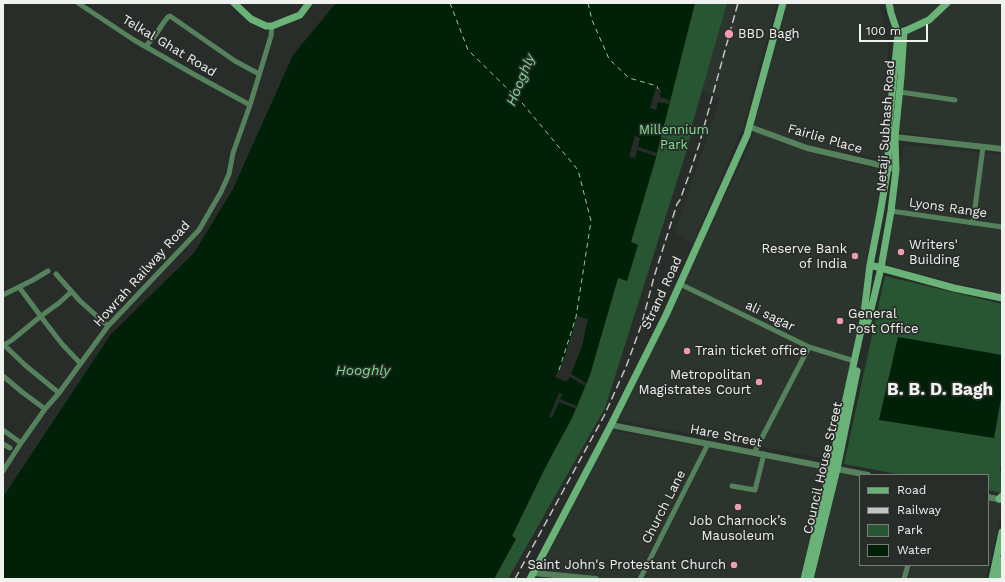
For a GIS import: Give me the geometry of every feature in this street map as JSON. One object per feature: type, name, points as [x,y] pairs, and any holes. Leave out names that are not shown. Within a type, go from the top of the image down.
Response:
[{"type":"main road","points":[[234,3],[251,19],[266,26],[272,26],[300,15],[309,3]]},
{"type":"main road","name":"Strand Road","points":[[532,576],[611,426],[666,314],[748,135],[783,3]]},
{"type":"main road","points":[[889,3],[894,24],[901,33],[929,20],[947,3]]},
{"type":"main road","name":"Netaji Subhash Road","points":[[892,137],[900,92],[901,33]]},
{"type":"main road","name":"Netaji Subhash Road","points":[[856,362],[881,268],[891,211],[896,170],[889,123],[901,33]]},
{"type":"main road","points":[[856,362],[870,265],[880,214],[892,137]]},
{"type":"main road","points":[[870,265],[954,288],[1002,298]]},
{"type":"main road","name":"Council House Street","points":[[810,579],[856,362]]},
{"type":"main road","name":"Council House Street","points":[[804,579],[834,468]]},
{"type":"main road","points":[[992,579],[1002,532]]},
{"type":"main road","points":[[998,579],[1002,560]]},
{"type":"street","name":"Telkal Ghat Road","points":[[78,3],[146,46],[250,105]]},
{"type":"street","points":[[146,46],[170,16],[235,61],[259,74]]},
{"type":"street","name":"Howrah Railway Road","points":[[3,471],[45,409],[59,393],[108,326],[199,230],[221,192],[229,174],[233,153],[250,105],[271,36],[272,26]]},
{"type":"street","points":[[900,92],[955,100]]},
{"type":"street","name":"Fairlie Place","points":[[750,127],[807,148],[896,170]]},
{"type":"street","points":[[892,137],[1002,149]]},
{"type":"street","points":[[974,223],[983,147]]},
{"type":"street","name":"Lyons Range","points":[[891,211],[1002,227]]},
{"type":"street","points":[[3,295],[48,271]]},
{"type":"street","points":[[56,274],[71,292],[108,326]]},
{"type":"street","name":"ali sagar","points":[[680,284],[809,347],[856,362]]},
{"type":"street","points":[[19,287],[62,344],[80,363]]},
{"type":"street","points":[[59,393],[25,365],[4,344],[12,340],[71,292]]},
{"type":"street","points":[[754,453],[809,347]]},
{"type":"street","points":[[3,376],[45,409]]},
{"type":"street","name":"Hare Street","points":[[611,426],[863,474]]},
{"type":"street","points":[[3,430],[21,443]]},
{"type":"street","points":[[3,444],[10,448]]},
{"type":"street","name":"Church Lane","points":[[640,579],[708,444]]},
{"type":"street","points":[[732,486],[755,490],[764,454]]},
{"type":"street","points":[[989,497],[1001,498]]},
{"type":"street","points":[[904,579],[908,566]]},
{"type":"street","points":[[532,576],[596,579]]},
{"type":"shaded area","points":[[697,3],[777,3],[743,127],[693,243],[675,232],[720,99],[679,78]]},
{"type":"shaded area","points":[[782,3],[879,3],[888,43],[885,160],[810,145],[750,124]]},
{"type":"shaded area","points":[[893,3],[1002,3],[1002,147],[893,131],[900,38]]},
{"type":"shaded area","points":[[756,131],[806,151],[887,172],[886,211],[867,264],[855,347],[831,460],[619,420]]},
{"type":"shaded area","points":[[904,145],[1002,155],[1002,294],[886,265]]},
{"type":"shaded area","points":[[611,430],[831,471],[800,579],[535,579]]},
{"type":"shaded area","points":[[833,471],[859,475],[859,566],[989,566],[986,579],[806,579]]},
{"type":"shaded area","points":[[989,498],[1002,500],[1002,509],[989,566]]},
{"type":"green space","name":"Millennium Park","points":[[695,3],[727,3],[691,129],[690,140],[605,408],[508,579],[494,579],[515,538],[512,536],[585,386],[618,278]]},
{"type":"green space","points":[[885,276],[1002,304],[1002,459],[1000,469],[1002,493],[989,490],[989,474],[898,474],[844,464]]},
{"type":"water","name":"Hooghly","points":[[336,3],[695,3],[655,161],[631,242],[638,245],[627,281],[618,278],[590,375],[572,418],[545,468],[512,536],[516,539],[494,579],[3,579],[3,497],[111,334],[194,253],[233,189],[293,55]]},
{"type":"water","points":[[898,337],[1002,355],[1002,393],[994,438],[879,420]]},
{"type":"pier","points":[[656,88],[661,89],[660,97],[670,100],[669,104],[658,102],[656,110],[650,108]]},
{"type":"pier","points":[[635,136],[640,138],[638,147],[657,153],[656,156],[637,150],[635,158],[629,157]]},
{"type":"pier","points":[[577,316],[588,319],[582,346],[571,374],[586,383],[585,386],[570,377],[566,382],[555,377],[564,359]]},
{"type":"pier","points":[[559,393],[562,394],[560,399],[577,406],[576,409],[559,402],[552,418],[549,417]]},
{"type":"ferry route","points":[[450,3],[468,50],[523,104],[578,170],[591,221],[576,317],[559,370]]},
{"type":"ferry route","points":[[588,3],[592,20],[609,59],[629,78],[657,86],[658,89]]},
{"type":"railway","points":[[515,579],[604,416],[626,367],[642,323],[654,277],[677,204],[680,200],[699,145],[738,3]]},
{"type":"place","name":"BBD Bagh","points":[[729,34]]},
{"type":"place","name":"Writers' Building","points":[[901,252]]},
{"type":"place","name":"Reserve Bank of India","points":[[855,256]]},
{"type":"place","name":"General Post Office","points":[[840,321]]},
{"type":"place","name":"Train ticket office","points":[[687,351]]},
{"type":"place","name":"Metropolitan Magistrates Court","points":[[759,382]]},
{"type":"place","name":"Job Charnock’s Mausoleum","points":[[738,507]]},
{"type":"place","name":"Saint John's Protestant Church","points":[[734,565]]},
{"type":"district","name":"B. B. D. Bagh","points":[[940,390]]}]
